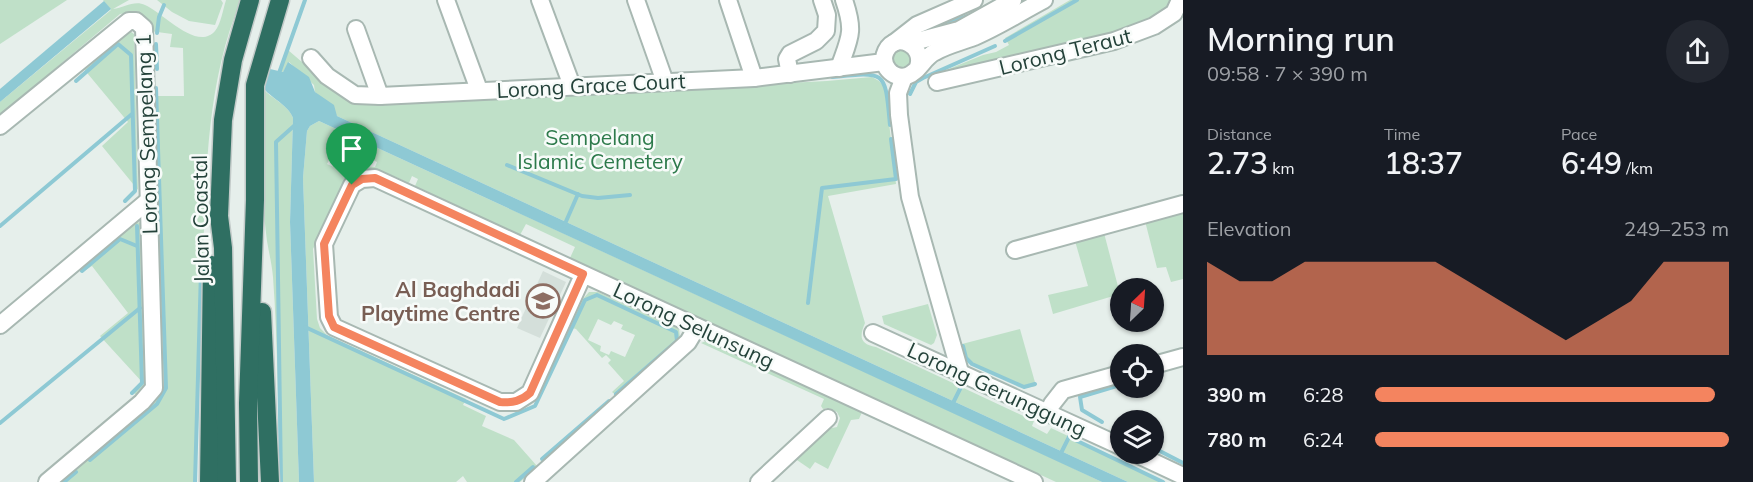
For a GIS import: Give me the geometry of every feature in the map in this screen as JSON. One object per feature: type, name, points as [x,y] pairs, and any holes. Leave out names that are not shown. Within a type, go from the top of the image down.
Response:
[{"type":"highway","name":"Jalan Coastal","points":[[227,482],[224,248],[219,216],[223,120],[232,60],[250,0]]},
{"type":"highway","points":[[249,482],[248,403],[255,200],[255,85],[280,0]]},
{"type":"highway","points":[[255,200],[259,229],[270,482]]},
{"type":"highway","points":[[209,482],[212,247],[219,216]]},
{"type":"street","points":[[446,0],[479,90]]},
{"type":"street","points":[[540,0],[572,86]]},
{"type":"street","points":[[636,0],[665,82]]},
{"type":"street","points":[[728,0],[754,78]]},
{"type":"street","points":[[790,74],[787,59],[790,54],[816,41],[826,31],[827,15],[822,0]]},
{"type":"street","points":[[839,68],[851,35],[851,21],[844,0]]},
{"type":"street","points":[[902,43],[916,25],[974,0]]},
{"type":"street","points":[[1013,0],[959,30],[902,43],[886,51],[884,62],[889,72],[899,77],[911,72],[933,52],[975,36],[1044,0]]},
{"type":"street","name":"Lorong Teraut","points":[[937,82],[1114,41],[1154,26],[1174,13],[1180,0]]},
{"type":"street","name":"Lorong Sempelang 1","points":[[0,126],[120,27],[129,21],[136,21],[144,28],[154,388],[142,402],[46,482]]},
{"type":"street","points":[[356,29],[381,96]]},
{"type":"street","points":[[902,43],[918,51],[919,62],[898,93],[910,197],[960,372]]},
{"type":"street","name":"Lorong Grace Court","points":[[311,58],[327,76],[355,95],[381,96],[754,78],[884,62]]},
{"type":"street","name":"Lorong Selunsung","points":[[583,274],[530,393],[516,402],[500,402],[334,327],[329,316],[324,244],[352,185],[362,179],[375,178],[1034,482]]},
{"type":"street","points":[[0,325],[148,200]]},
{"type":"street","points":[[1015,250],[1183,204]]},
{"type":"street","points":[[533,482],[688,342],[697,327]]},
{"type":"street","name":"Lorong Gerunggung","points":[[873,333],[1110,442]]},
{"type":"street","points":[[1164,362],[1183,357]]},
{"type":"street","points":[[1048,412],[1063,390],[1110,377]]},
{"type":"street","points":[[759,482],[828,418]]},
{"type":"street","points":[[1157,464],[1183,476]]},
{"type":"shaded area","name":"Al Baghdadi Playtime Centre","points":[[543,271],[566,282],[540,338],[517,328]]},
{"type":"green space","points":[[0,0],[67,0],[0,44]]},
{"type":"green space","points":[[103,0],[129,0],[113,9],[133,4],[145,5],[189,34],[199,37],[208,36],[215,31],[226,0],[241,0],[229,32],[221,64],[210,130],[205,197],[196,482],[60,482],[154,402],[164,386],[154,96],[184,96],[183,48],[170,47],[172,34],[150,31],[138,17],[131,14],[120,14],[0,115],[0,102],[111,10]]},
{"type":"green space","points":[[157,0],[221,0],[223,3],[215,25],[189,21],[172,12]]},
{"type":"green space","points":[[1070,0],[1174,0],[1168,10],[1120,33],[939,75],[939,73],[1009,45],[1005,38]]},
{"type":"green space","points":[[130,31],[134,34],[138,190],[102,146],[128,122],[83,68]]},
{"type":"green space","points":[[905,48],[914,58],[908,70],[895,69],[890,57],[896,49]]},
{"type":"green space","name":"Sempelang Islamic Cemetery","points":[[288,50],[331,87],[550,95],[872,77],[885,87],[896,184],[828,196],[865,323],[862,332],[864,342],[1034,421],[1032,426],[1047,434],[1051,428],[1110,456],[1110,464],[1128,464],[1166,482],[1128,482],[337,116],[315,92],[314,85],[289,62],[283,72],[279,71]]},
{"type":"green space","points":[[266,68],[270,69],[264,90],[284,106],[293,118],[290,222],[299,482],[280,482],[275,303],[261,176],[263,89]]},
{"type":"green space","points":[[319,121],[1102,482],[1056,482],[570,258],[575,247],[526,224],[520,235],[415,186],[418,179],[412,176],[409,183],[384,173],[368,170],[360,171],[346,181],[313,249],[317,319],[320,328],[327,335],[466,399],[463,405],[486,416],[482,426],[514,440],[537,466],[520,482],[467,482],[463,476],[456,482],[314,482],[303,178],[307,131],[310,126]],"holes":[[[338,143],[377,162],[375,167],[361,166],[347,173],[327,164]]]},
{"type":"green space","points":[[1183,210],[1183,279],[1171,282],[1166,267],[1157,268],[1145,221]]},
{"type":"green space","points":[[137,222],[141,223],[147,380],[143,389],[136,395],[133,392],[143,383],[100,336],[128,313],[92,266],[84,271],[81,267]]},
{"type":"green space","points":[[1104,233],[1116,278],[1110,278],[1110,297],[1053,314],[1048,295],[1088,286],[1075,241]]},
{"type":"green space","points":[[589,292],[598,292],[679,329],[680,338],[617,396],[612,392],[624,381],[608,363],[611,360],[606,355],[602,358],[576,329],[569,327],[582,300]],"holes":[[[598,319],[611,325],[614,321],[623,325],[621,329],[635,335],[625,357],[611,351],[609,355],[600,351],[601,346],[588,340]]]},
{"type":"green space","points":[[928,304],[937,335],[931,345],[884,324],[882,316]]},
{"type":"green space","points":[[1020,329],[1036,386],[1024,388],[971,364],[966,357],[962,344]]},
{"type":"green space","points":[[706,341],[862,412],[859,419],[851,420],[828,469],[815,462],[810,469],[794,458],[827,429],[837,427],[840,418],[837,412],[828,408],[823,409],[821,406],[824,399],[701,343]]},
{"type":"water","points":[[104,1],[111,9],[0,102],[0,89]]},
{"type":"water","points":[[288,62],[309,77],[315,92],[334,105],[337,116],[1128,482],[1102,482],[319,121],[310,126],[307,131],[303,178],[314,482],[299,482],[290,222],[293,118],[284,106],[264,89],[270,69],[283,72]]},
{"type":"waterway","points":[[278,76],[305,0]]},
{"type":"waterway","points":[[1005,41],[1077,0]]},
{"type":"waterway","points":[[157,33],[159,17],[164,5]]},
{"type":"waterway","points":[[930,29],[968,16]]},
{"type":"waterway","points":[[76,81],[118,44],[131,55],[135,191],[125,201]]},
{"type":"waterway","points":[[156,44],[157,69]]},
{"type":"waterway","points":[[910,94],[916,82],[923,78],[995,46]]},
{"type":"waterway","points":[[832,77],[864,74],[880,78],[887,94],[890,125]]},
{"type":"waterway","points":[[90,460],[157,404],[166,388],[156,88]]},
{"type":"waterway","points":[[0,226],[132,114]]},
{"type":"waterway","points":[[281,482],[276,142],[295,125]]},
{"type":"waterway","points":[[808,303],[822,188],[896,179],[891,139]]},
{"type":"waterway","points":[[507,165],[582,196],[598,198],[630,195]]},
{"type":"waterway","points":[[564,226],[578,194]]},
{"type":"waterway","points":[[132,393],[142,383],[137,226]]},
{"type":"waterway","points":[[82,271],[120,239],[137,246]]},
{"type":"waterway","points":[[195,482],[201,271]]},
{"type":"waterway","points":[[305,327],[504,419],[535,406],[585,300],[597,295],[676,332],[677,341],[616,394]]},
{"type":"waterway","points":[[0,423],[140,308]]},
{"type":"waterway","points":[[963,346],[966,358],[972,364],[1024,387],[1035,384]]},
{"type":"waterway","points":[[952,405],[961,387]]},
{"type":"waterway","points":[[1102,422],[1082,410],[1080,397],[1110,388]]},
{"type":"waterway","points":[[542,459],[609,401]]},
{"type":"waterway","points":[[1069,437],[1163,482]]},
{"type":"waterway","points":[[1060,455],[1069,437]]},
{"type":"waterway","points":[[1164,453],[1183,463]]},
{"type":"waterway","points":[[516,482],[533,467]]},
{"type":"waterway","points":[[64,482],[76,472]]},
{"type":"place","name":"Al Baghdadi Playtime Centre","points":[[543,301]]},
{"type":"route","points":[[375,178],[389,183],[583,274],[530,393],[523,399],[509,403],[500,402],[334,327],[329,316],[324,244],[352,185],[362,179],[375,178]]}]
